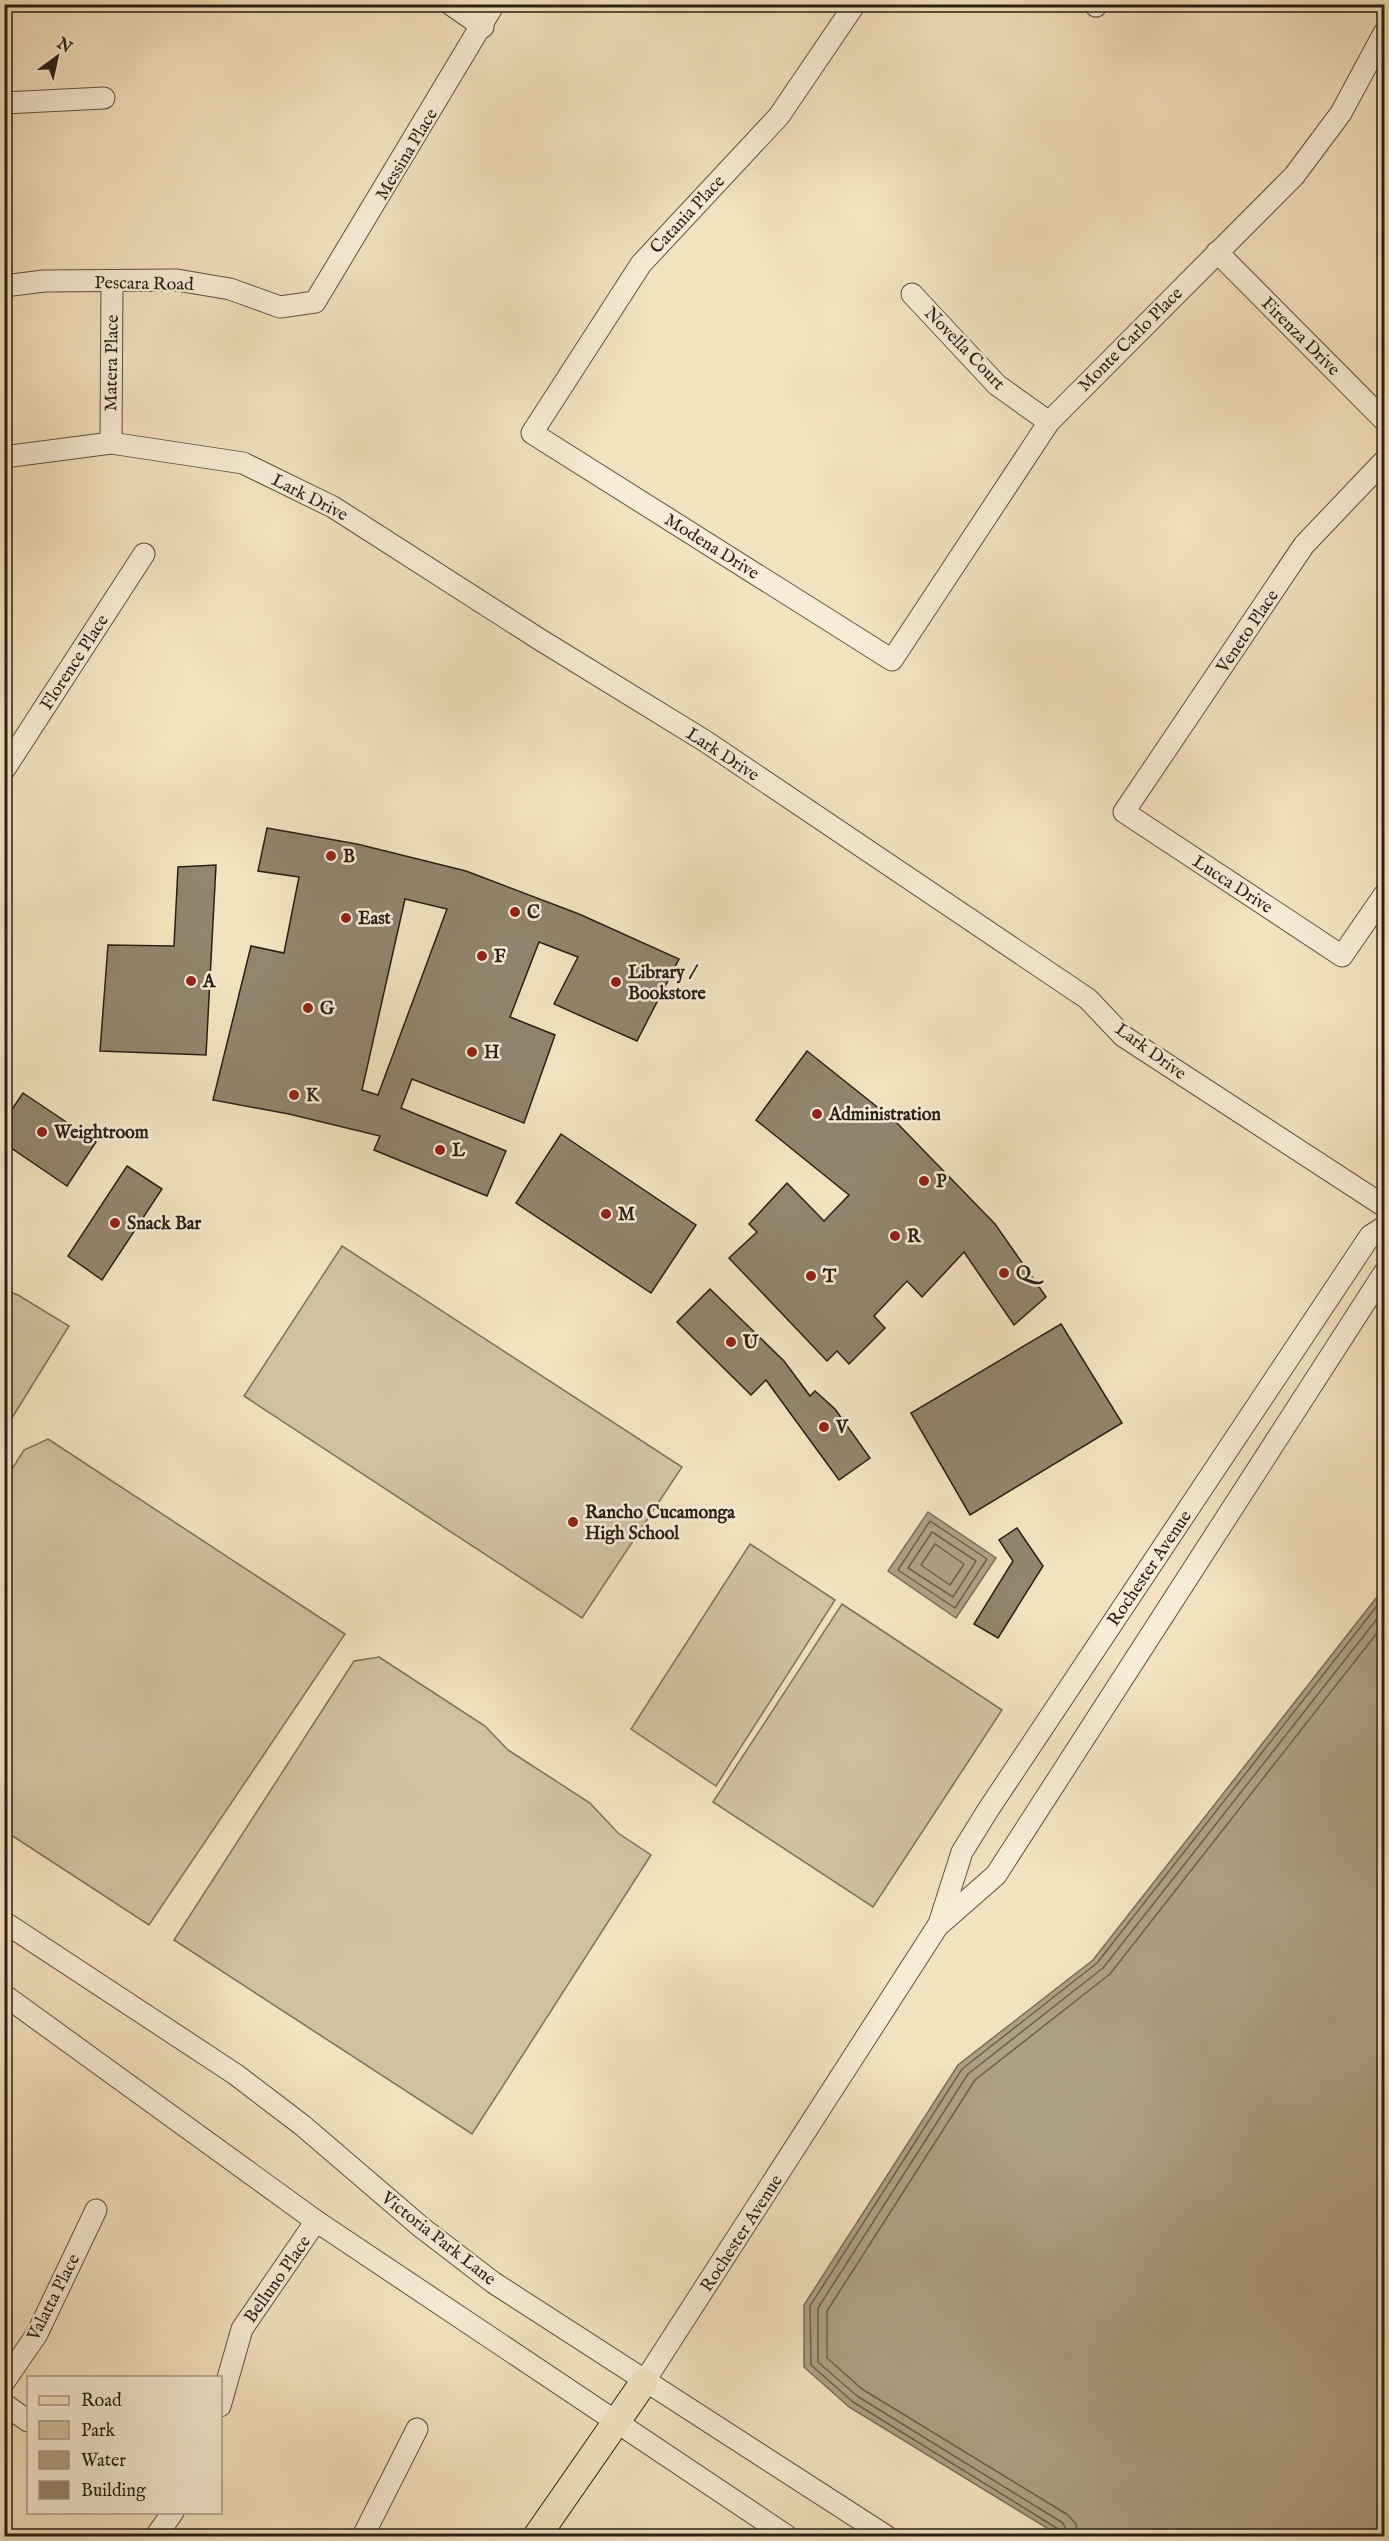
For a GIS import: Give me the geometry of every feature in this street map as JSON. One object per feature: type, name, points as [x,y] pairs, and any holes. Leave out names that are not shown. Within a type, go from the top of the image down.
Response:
[{"type":"main road","name":"Rochester Avenue","points":[[537,2536],[644,2382]]},
{"type":"street","points":[[450,4],[483,27]]},
{"type":"street","name":"Messina Place","points":[[315,302],[483,27],[494,4]]},
{"type":"street","name":"Catania Place","points":[[532,433],[641,264],[779,117],[855,4]]},
{"type":"street","name":"Monte Carlo Place","points":[[892,660],[1049,422],[1294,176],[1341,113],[1384,33]]},
{"type":"street","points":[[4,103],[104,98]]},
{"type":"street","name":"Firenza Drive","points":[[1217,252],[1384,420]]},
{"type":"street","name":"Pescara Road","points":[[4,286],[44,281],[177,280],[230,289],[280,308],[315,302]]},
{"type":"street","name":"Matera Place","points":[[111,443],[112,282]]},
{"type":"street","name":"Novella Court","points":[[912,294],[998,385],[1049,422]]},
{"type":"street","name":"Modena Drive","points":[[532,433],[892,660]]},
{"type":"street","name":"Lark Drive","points":[[4,457],[111,443],[243,463],[333,507],[714,747],[1088,999],[1123,1036],[1384,1206]]},
{"type":"street","name":"Veneto Place","points":[[1124,812],[1304,545],[1384,462]]},
{"type":"street","name":"Florence Place","points":[[4,770],[144,554]]},
{"type":"street","name":"Lucca Drive","points":[[1124,812],[1342,956],[1384,895]]},
{"type":"street","name":"Rochester Avenue","points":[[644,2382],[939,1924],[962,1852],[988,1810],[1370,1236],[1384,1227]]},
{"type":"street","name":"Rochester Avenue","points":[[939,1924],[996,1875],[1384,1273]]},
{"type":"street","name":"Victoria Park Lane","points":[[4,1922],[235,2074],[302,2125],[420,2227],[494,2283],[644,2382],[886,2536]]},
{"type":"street","points":[[4,1995],[316,2222],[788,2536]]},
{"type":"street","name":"Valatta Place","points":[[4,2382],[37,2334],[96,2210]]},
{"type":"street","name":"Belluno Place","points":[[222,2399],[242,2329],[316,2222]]},
{"type":"street","points":[[4,2404],[27,2420]]},
{"type":"street","points":[[363,2536],[417,2429]]},
{"type":"street","points":[[156,2536],[167,2515]]},
{"type":"green space","points":[[342,1246],[682,1467],[582,1618],[244,1396]]},
{"type":"green space","points":[[5,1290],[18,1295],[69,1326],[5,1429]]},
{"type":"green space","points":[[48,1439],[345,1634],[149,1925],[5,1831],[5,1480],[24,1450]]},
{"type":"green space","points":[[750,1544],[835,1600],[716,1786],[631,1729]]},
{"type":"green space","points":[[842,1604],[1002,1710],[873,1907],[713,1802]]},
{"type":"green space","points":[[379,1657],[485,1726],[508,1750],[590,1803],[618,1833],[651,1855],[472,2134],[174,1940],[354,1661]]},
{"type":"water","points":[[928,1512],[996,1558],[956,1618],[888,1571]]},
{"type":"water","points":[[1384,1588],[1384,2536],[1060,2536],[849,2407],[804,2367],[804,2305],[958,2065],[1093,1960]]},
{"type":"building","points":[[267,828],[357,844],[466,871],[579,914],[679,959],[637,1041],[554,1004],[578,957],[539,942],[510,1017],[555,1035],[524,1123],[412,1079],[401,1108],[506,1151],[487,1196],[374,1150],[380,1136],[289,1114],[213,1100],[251,946],[284,953],[299,877],[258,871]],"holes":[[[405,899],[447,909],[378,1095],[362,1090]]]},
{"type":"building","name":"A","points":[[216,865],[206,1055],[100,1051],[108,945],[174,946],[178,867]]},
{"type":"building","points":[[807,1051],[896,1122],[995,1224],[1046,1297],[1014,1325],[964,1252],[922,1297],[907,1281],[874,1316],[885,1328],[849,1364],[837,1351],[827,1361],[729,1258],[757,1232],[749,1224],[787,1183],[824,1221],[849,1195],[756,1120]]},
{"type":"building","name":"Weightroom","points":[[23,1093],[96,1142],[67,1186],[4,1143],[4,1121]]},
{"type":"building","name":"M","points":[[561,1134],[696,1225],[651,1293],[516,1203]]},
{"type":"building","name":"Snack Bar","points":[[127,1166],[162,1189],[102,1280],[68,1256]]},
{"type":"building","points":[[710,1289],[784,1361],[810,1396],[815,1391],[835,1409],[870,1458],[839,1480],[766,1380],[751,1395],[677,1322]]},
{"type":"building","points":[[1061,1324],[1122,1423],[970,1515],[911,1413]]},
{"type":"building","points":[[1017,1528],[1043,1566],[998,1638],[974,1624],[1013,1561],[999,1540]]},
{"type":"place","name":"B","points":[[331,856]]},
{"type":"place","name":"C","points":[[515,912]]},
{"type":"place","name":"East","points":[[346,918]]},
{"type":"place","name":"F","points":[[482,956]]},
{"type":"place","name":"A","points":[[191,981]]},
{"type":"place","name":"Library / Bookstore","points":[[616,982]]},
{"type":"place","name":"G","points":[[308,1008]]},
{"type":"place","name":"H","points":[[472,1052]]},
{"type":"place","name":"K","points":[[294,1095]]},
{"type":"place","name":"Administration","points":[[817,1114]]},
{"type":"place","name":"Weightroom","points":[[42,1132]]},
{"type":"place","name":"L","points":[[440,1150]]},
{"type":"place","name":"P","points":[[924,1181]]},
{"type":"place","name":"M","points":[[606,1214]]},
{"type":"place","name":"Snack Bar","points":[[115,1223]]},
{"type":"place","name":"R","points":[[895,1236]]},
{"type":"place","name":"Q","points":[[1004,1273]]},
{"type":"place","name":"T","points":[[811,1276]]},
{"type":"place","name":"U","points":[[731,1342]]},
{"type":"place","name":"V","points":[[824,1427]]},
{"type":"place","name":"Rancho Cucamonga High School","points":[[573,1522]]}]
